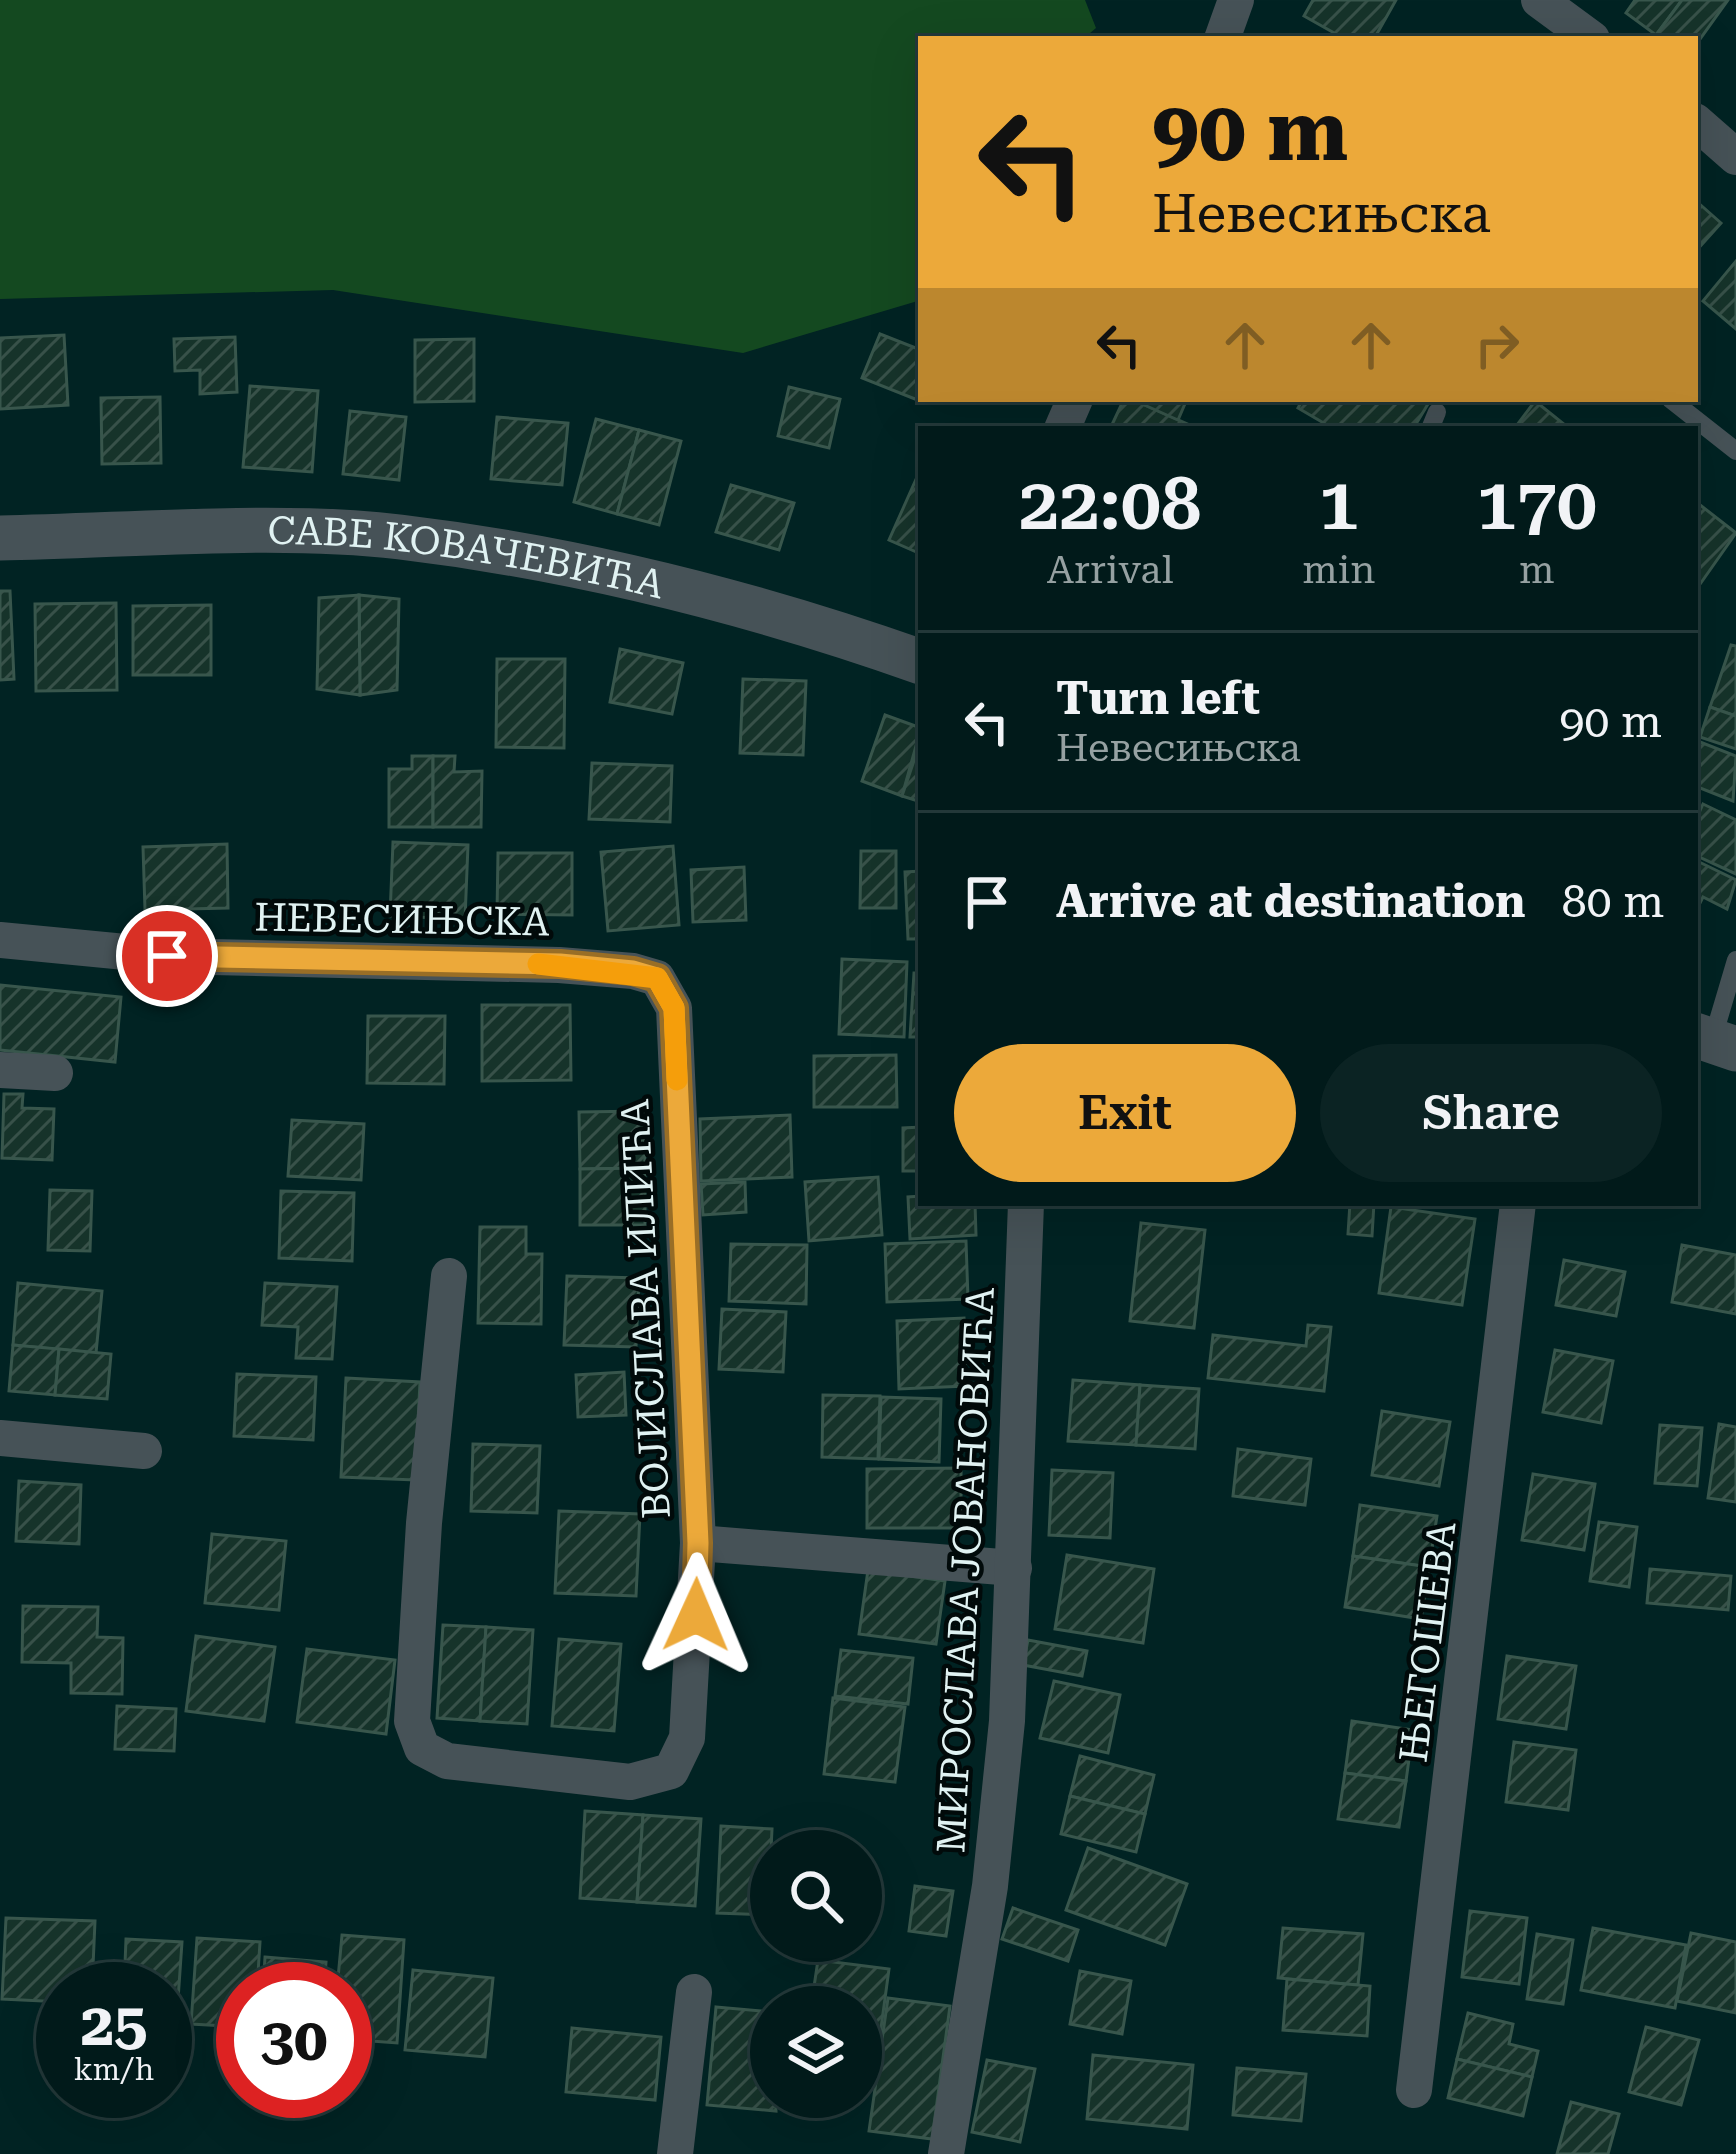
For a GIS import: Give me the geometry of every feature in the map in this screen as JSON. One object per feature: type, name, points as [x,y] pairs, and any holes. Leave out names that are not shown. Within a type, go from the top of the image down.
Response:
[{"type":"street","points":[[1223,36],[1236,0]]},
{"type":"street","points":[[1540,0],[1588,36]]},
{"type":"street","points":[[1698,123],[1734,148]]},
{"type":"street","name":"САВЕ КОВАЧЕВИЋА","points":[[0,538],[397,536],[517,554],[678,592],[918,661]]},
{"type":"street","name":"НЕВЕСИЊСКА","points":[[0,940],[167,956],[560,964],[657,978]]},
{"type":"street","name":"ВОЈИСЛАВА ИЛИЋА","points":[[449,1276],[424,1523],[412,1721],[422,1748],[447,1761],[630,1782],[671,1771],[687,1738],[698,1543],[674,1008],[657,978]]},
{"type":"street","points":[[0,1070],[55,1073]]},
{"type":"street","name":"МИРОСЛАВА ЈОВАНОВИЋА","points":[[946,2154],[990,1886],[1014,1568],[1026,1206]]},
{"type":"street","name":"ЊЕГОШЕВА","points":[[1414,2090],[1518,1206]]},
{"type":"street","points":[[0,1438],[144,1451]]},
{"type":"street","points":[[698,1543],[1014,1568]]},
{"type":"street","points":[[675,2154],[694,1991]]},
{"type":"lane","points":[[1674,402],[1736,451]]},
{"type":"lane","points":[[1714,1042],[1736,960]]},
{"type":"green space","points":[[0,0],[1085,0],[1096,28],[1087,36],[918,36],[918,301],[743,353],[333,290],[0,299]]},
{"type":"building","points":[[1313,0],[1396,0],[1376,36],[1340,36],[1304,16]]},
{"type":"building","points":[[1635,0],[1682,0],[1656,35],[1626,13]]},
{"type":"building","points":[[1682,0],[1728,0],[1698,42],[1698,36],[1656,35]]},
{"type":"building","points":[[1698,203],[1721,223],[1698,249]]},
{"type":"building","points":[[1736,261],[1736,329],[1703,301]]},
{"type":"building","points":[[880,334],[918,349],[918,400],[862,378]]},
{"type":"building","points":[[64,335],[68,405],[0,409],[0,338]]},
{"type":"building","points":[[235,337],[237,392],[200,394],[200,370],[175,371],[174,339]]},
{"type":"building","points":[[474,339],[474,401],[415,402],[415,340]]},
{"type":"building","points":[[250,386],[318,391],[312,472],[243,467]]},
{"type":"building","points":[[789,387],[840,399],[829,448],[778,436]]},
{"type":"building","points":[[160,397],[161,463],[102,464],[101,398]]},
{"type":"building","points":[[1123,402],[1138,402],[1190,425],[1170,426],[1111,426]]},
{"type":"building","points":[[1138,402],[1186,402],[1178,420]]},
{"type":"building","points":[[1301,402],[1429,402],[1415,426],[1329,426],[1298,408]]},
{"type":"building","points":[[1536,402],[1566,426],[1516,426]]},
{"type":"building","points":[[350,411],[406,417],[399,480],[343,474]]},
{"type":"building","points":[[497,417],[568,423],[562,485],[491,479]]},
{"type":"building","points":[[596,419],[639,430],[617,514],[574,502]]},
{"type":"building","points":[[639,430],[681,441],[659,525],[617,514]]},
{"type":"building","points":[[918,475],[918,553],[889,540]]},
{"type":"building","points":[[731,485],[794,503],[779,550],[716,532]]},
{"type":"building","points":[[1698,503],[1736,533],[1698,587]]},
{"type":"building","points":[[0,591],[10,591],[14,679],[0,680]]},
{"type":"building","points":[[359,595],[399,599],[397,690],[360,695]]},
{"type":"building","points":[[359,595],[360,695],[317,689],[319,598]]},
{"type":"building","points":[[116,603],[117,690],[36,691],[35,604]]},
{"type":"building","points":[[211,605],[211,675],[133,675],[133,606]]},
{"type":"building","points":[[1731,645],[1736,646],[1736,716],[1710,707]]},
{"type":"building","points":[[620,649],[683,663],[672,714],[610,702]]},
{"type":"building","points":[[497,659],[565,659],[564,748],[496,747]]},
{"type":"building","points":[[743,679],[806,681],[803,755],[740,753]]},
{"type":"building","points":[[1710,707],[1736,716],[1736,749],[1700,737]]},
{"type":"building","points":[[885,715],[918,727],[902,796],[862,781]]},
{"type":"building","points":[[1698,741],[1736,756],[1733,801],[1698,787]]},
{"type":"building","points":[[918,749],[918,801],[902,796]]},
{"type":"building","points":[[412,756],[433,756],[433,827],[389,827],[389,769],[412,769]]},
{"type":"building","points":[[433,756],[455,756],[454,772],[482,771],[481,827],[433,827]]},
{"type":"building","points":[[592,763],[672,766],[670,822],[589,819]]},
{"type":"building","points":[[1703,804],[1736,820],[1736,874],[1698,856],[1698,815]]},
{"type":"building","points":[[393,842],[468,845],[465,919],[390,916]]},
{"type":"building","points":[[227,844],[228,908],[145,910],[143,847]]},
{"type":"building","points":[[673,846],[679,925],[608,931],[601,852]]},
{"type":"building","points":[[861,851],[896,851],[896,908],[860,908]]},
{"type":"building","points":[[498,853],[572,853],[572,915],[497,914]]},
{"type":"building","points":[[1698,861],[1736,880],[1727,909],[1703,897],[1698,907]]},
{"type":"building","points":[[744,867],[746,920],[693,922],[691,870]]},
{"type":"building","points":[[918,871],[918,939],[908,939],[905,872]]},
{"type":"building","points":[[842,959],[907,962],[904,1037],[839,1034]]},
{"type":"building","points":[[914,973],[918,973],[918,1037],[910,1037]]},
{"type":"building","points":[[0,985],[121,997],[115,1062],[0,1050]]},
{"type":"building","points":[[482,1005],[570,1005],[571,1080],[482,1081]]},
{"type":"building","points":[[368,1016],[445,1016],[444,1084],[367,1083]]},
{"type":"building","points":[[896,1055],[897,1107],[814,1107],[814,1056]]},
{"type":"building","points":[[4,1094],[23,1094],[22,1108],[54,1109],[52,1160],[2,1158]]},
{"type":"building","points":[[644,1111],[645,1168],[580,1169],[579,1112]]},
{"type":"building","points":[[790,1115],[792,1177],[701,1181],[700,1119]]},
{"type":"building","points":[[292,1120],[364,1124],[361,1180],[288,1176]]},
{"type":"building","points":[[918,1127],[918,1171],[903,1171],[903,1128]]},
{"type":"building","points":[[645,1168],[645,1225],[580,1225],[580,1169]]},
{"type":"building","points":[[878,1177],[882,1235],[809,1241],[805,1182]]},
{"type":"building","points":[[745,1182],[746,1212],[703,1215],[701,1184]]},
{"type":"building","points":[[50,1190],[92,1191],[90,1251],[48,1250]]},
{"type":"building","points":[[281,1191],[354,1193],[352,1261],[279,1258]]},
{"type":"building","points":[[918,1196],[918,1206],[975,1206],[976,1235],[910,1239],[908,1197]]},
{"type":"building","points":[[1350,1206],[1374,1206],[1372,1236],[1348,1234]]},
{"type":"building","points":[[1391,1207],[1475,1219],[1462,1305],[1379,1293]]},
{"type":"building","points":[[1141,1223],[1205,1230],[1194,1328],[1130,1321]]},
{"type":"building","points":[[480,1227],[526,1227],[526,1254],[542,1254],[541,1324],[478,1323]]},
{"type":"building","points":[[966,1241],[968,1299],[887,1302],[885,1244]]},
{"type":"building","points":[[731,1244],[807,1245],[806,1304],[729,1301]]},
{"type":"building","points":[[1682,1245],[1736,1255],[1736,1314],[1672,1302]]},
{"type":"building","points":[[1564,1260],[1625,1272],[1616,1316],[1556,1305]]},
{"type":"building","points":[[567,1276],[639,1278],[636,1347],[564,1345]]},
{"type":"building","points":[[18,1283],[102,1291],[96,1353],[13,1345]]},
{"type":"building","points":[[265,1283],[337,1287],[332,1359],[296,1358],[298,1327],[262,1325]]},
{"type":"building","points":[[722,1309],[786,1312],[783,1372],[719,1369]]},
{"type":"building","points":[[964,1318],[966,1386],[899,1389],[897,1321]]},
{"type":"building","points":[[1308,1325],[1331,1327],[1324,1391],[1208,1378],[1213,1335],[1306,1346]]},
{"type":"building","points":[[13,1345],[59,1349],[55,1395],[9,1391]]},
{"type":"building","points":[[59,1349],[111,1354],[107,1399],[55,1395]]},
{"type":"building","points":[[1555,1350],[1613,1361],[1601,1423],[1543,1412]]},
{"type":"building","points":[[624,1372],[626,1415],[578,1417],[576,1375]]},
{"type":"building","points":[[237,1374],[316,1377],[313,1440],[234,1436]]},
{"type":"building","points":[[346,1378],[420,1382],[415,1480],[341,1477]]},
{"type":"building","points":[[1073,1380],[1140,1385],[1136,1445],[1068,1441]]},
{"type":"building","points":[[1140,1385],[1199,1389],[1195,1449],[1136,1445]]},
{"type":"building","points":[[823,1395],[880,1396],[878,1459],[822,1457]]},
{"type":"building","points":[[881,1397],[941,1399],[939,1462],[879,1459]]},
{"type":"building","points":[[1382,1411],[1450,1422],[1439,1486],[1372,1475]]},
{"type":"building","points":[[1719,1424],[1736,1427],[1736,1502],[1708,1498]]},
{"type":"building","points":[[1660,1425],[1702,1428],[1697,1486],[1655,1483]]},
{"type":"building","points":[[473,1444],[540,1446],[537,1513],[471,1511]]},
{"type":"building","points":[[1238,1449],[1311,1459],[1305,1505],[1233,1496]]},
{"type":"building","points":[[961,1468],[961,1528],[867,1528],[867,1469]]},
{"type":"building","points":[[1052,1470],[1113,1473],[1110,1538],[1049,1535]]},
{"type":"building","points":[[1533,1474],[1595,1484],[1584,1550],[1522,1540]]},
{"type":"building","points":[[19,1481],[81,1485],[79,1544],[16,1541]]},
{"type":"building","points":[[1360,1505],[1437,1516],[1429,1567],[1353,1556]]},
{"type":"building","points":[[559,1511],[640,1514],[636,1596],[555,1593]]},
{"type":"building","points":[[1599,1522],[1637,1527],[1629,1587],[1590,1581]]},
{"type":"building","points":[[212,1534],[286,1541],[279,1610],[205,1603]]},
{"type":"building","points":[[1067,1555],[1154,1569],[1143,1643],[1055,1629]]},
{"type":"building","points":[[1353,1556],[1429,1567],[1421,1619],[1345,1607]]},
{"type":"building","points":[[1650,1569],[1731,1576],[1728,1610],[1647,1603]]},
{"type":"building","points":[[868,1570],[945,1581],[936,1644],[859,1634]]},
{"type":"building","points":[[23,1606],[98,1607],[97,1637],[123,1638],[122,1694],[71,1693],[71,1663],[22,1662]]},
{"type":"building","points":[[443,1625],[486,1627],[480,1721],[437,1718]]},
{"type":"building","points":[[486,1627],[533,1630],[527,1724],[480,1721]]},
{"type":"building","points":[[196,1636],[275,1647],[264,1721],[186,1711]]},
{"type":"building","points":[[559,1639],[621,1644],[614,1731],[552,1726]]},
{"type":"building","points":[[1028,1640],[1087,1651],[1082,1676],[1023,1665]]},
{"type":"building","points":[[307,1649],[395,1660],[386,1734],[297,1722]]},
{"type":"building","points":[[841,1650],[913,1658],[908,1704],[835,1696]]},
{"type":"building","points":[[1507,1656],[1576,1666],[1566,1729],[1498,1719]]},
{"type":"building","points":[[1054,1681],[1120,1695],[1108,1753],[1040,1738]]},
{"type":"building","points":[[833,1698],[905,1707],[895,1782],[824,1774]]},
{"type":"building","points":[[117,1706],[176,1709],[174,1751],[115,1749]]},
{"type":"building","points":[[1352,1721],[1413,1730],[1406,1781],[1345,1773]]},
{"type":"building","points":[[1514,1742],[1576,1750],[1568,1810],[1506,1802]]},
{"type":"building","points":[[1080,1756],[1154,1775],[1145,1814],[1070,1796]]},
{"type":"building","points":[[1345,1773],[1406,1781],[1399,1827],[1338,1819]]},
{"type":"building","points":[[1070,1796],[1145,1814],[1136,1852],[1061,1834]]},
{"type":"building","points":[[585,1811],[643,1815],[637,1902],[580,1898]]},
{"type":"building","points":[[643,1815],[701,1819],[695,1906],[637,1902]]},
{"type":"building","points":[[721,1826],[772,1829],[750,1830],[750,1914],[717,1913]]},
{"type":"building","points":[[1088,1848],[1187,1884],[1165,1945],[1066,1910]]},
{"type":"building","points":[[915,1886],[953,1891],[946,1936],[909,1931]]},
{"type":"building","points":[[1013,1908],[1078,1930],[1068,1961],[1002,1939]]},
{"type":"building","points":[[1470,1911],[1527,1918],[1519,1984],[1462,1977]]},
{"type":"building","points":[[6,1918],[95,1921],[93,1962],[36,1962],[36,2001],[2,1999]]},
{"type":"building","points":[[1283,1928],[1363,1934],[1358,1985],[1278,1978]]},
{"type":"building","points":[[1593,1928],[1686,1945],[1675,2008],[1581,1990]]},
{"type":"building","points":[[1691,1933],[1736,1942],[1736,2013],[1677,2001]]},
{"type":"building","points":[[1537,1934],[1573,1940],[1563,2004],[1527,1999]]},
{"type":"building","points":[[342,1935],[404,1940],[397,2043],[372,2041],[372,1962],[340,1962]]},
{"type":"building","points":[[197,1938],[260,1942],[259,1962],[216,1962],[216,2025],[192,2024]]},
{"type":"building","points":[[126,1939],[182,1942],[181,1962],[125,1962]]},
{"type":"building","points":[[265,1957],[326,1962],[265,1962]]},
{"type":"building","points":[[818,1962],[889,1969],[882,2021],[882,1986],[814,1986]]},
{"type":"building","points":[[413,1970],[493,1978],[485,2057],[405,2050]]},
{"type":"building","points":[[1080,1971],[1131,1981],[1122,2034],[1070,2024]]},
{"type":"building","points":[[1287,1979],[1370,1986],[1367,2036],[1283,2030]]},
{"type":"building","points":[[888,1998],[950,2006],[932,2139],[869,2131],[871,2118],[882,2118],[882,2040]]},
{"type":"building","points":[[716,2007],[750,2010],[750,2109],[707,2105]]},
{"type":"building","points":[[1468,2013],[1513,2024],[1509,2044],[1538,2051],[1532,2077],[1457,2059]]},
{"type":"building","points":[[1646,2027],[1699,2040],[1681,2105],[1629,2092]]},
{"type":"building","points":[[572,2028],[661,2037],[655,2100],[566,2092]]},
{"type":"building","points":[[1093,2055],[1193,2065],[1187,2129],[1087,2119]]},
{"type":"building","points":[[1457,2059],[1532,2077],[1523,2116],[1448,2098]]},
{"type":"building","points":[[987,2060],[1035,2069],[1020,2142],[972,2132]]},
{"type":"building","points":[[1237,2068],[1306,2074],[1301,2121],[1233,2115]]},
{"type":"building","points":[[1571,2102],[1619,2114],[1608,2154],[1557,2154]]},
{"type":"slow traffic","points":[[538,964],[633,971],[657,978],[668,990],[674,1008],[677,1080]]},
{"type":"route","points":[[167,956],[560,964],[633,971],[657,978],[668,990],[674,1008],[698,1543],[696,1615]]}]
